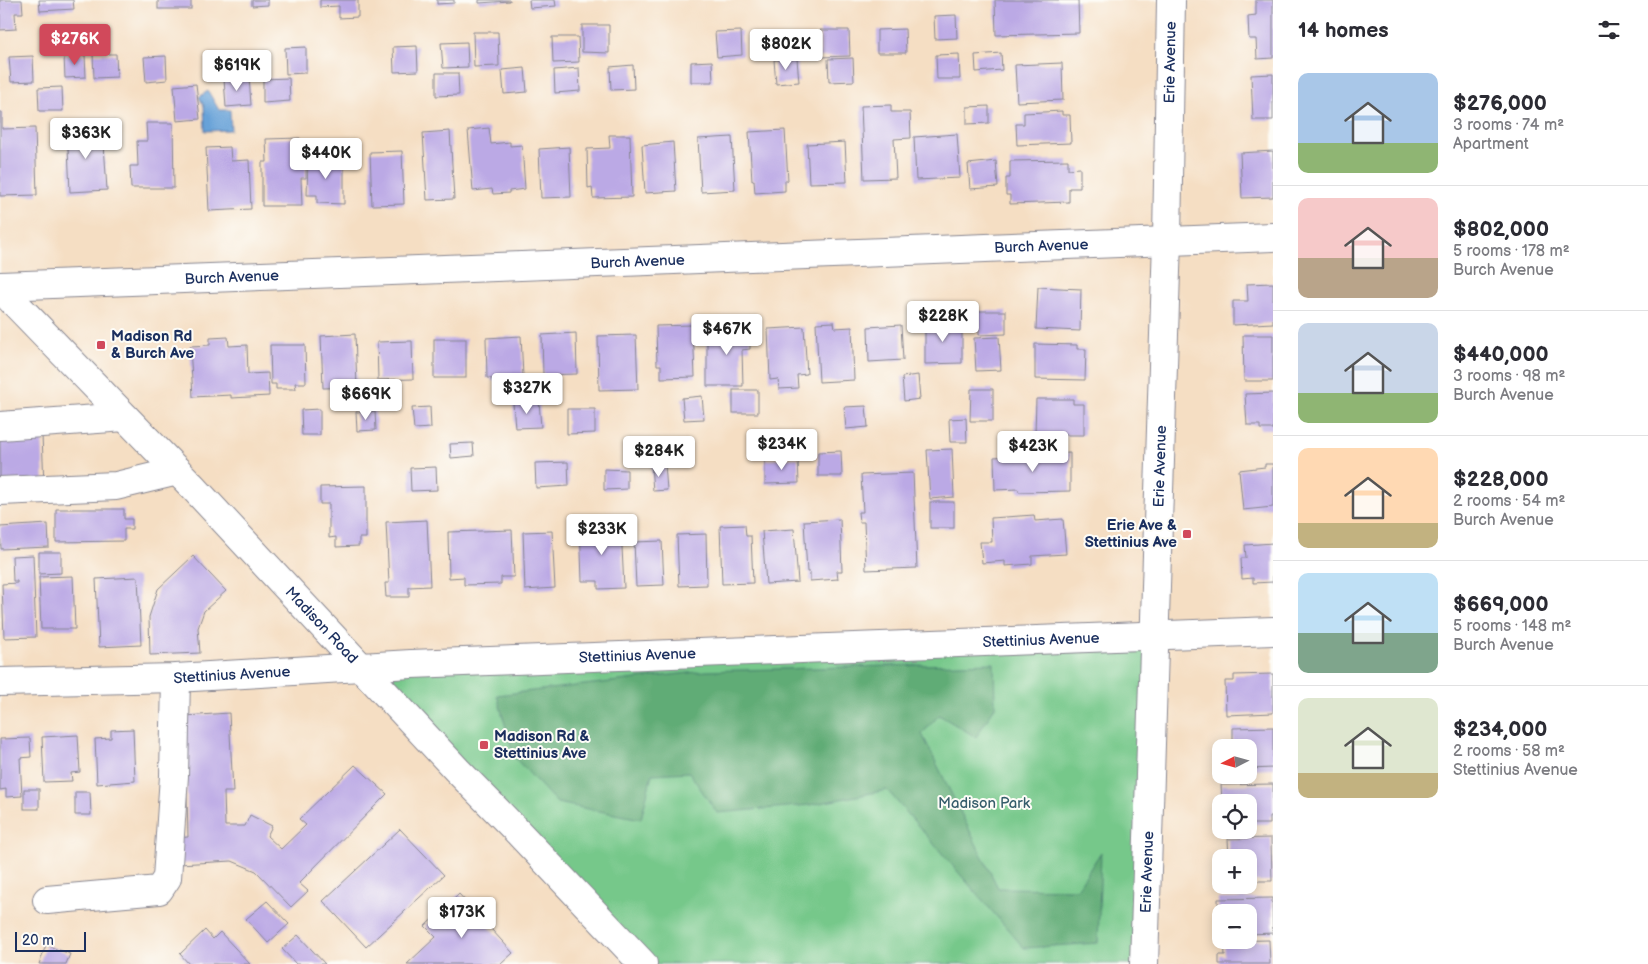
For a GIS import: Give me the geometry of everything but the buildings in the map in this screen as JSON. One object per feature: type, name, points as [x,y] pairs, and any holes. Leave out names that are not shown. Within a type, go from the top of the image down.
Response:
[{"type":"street","name":"Erie Avenue","points":[[1144,964],[1167,240],[1171,0]]},
{"type":"street","name":"Burch Avenue","points":[[0,287],[1273,237]]},
{"type":"street","name":"Madison Road","points":[[0,287],[178,471],[643,964]]},
{"type":"street","points":[[0,426],[125,417]]},
{"type":"street","points":[[0,491],[116,486],[178,471]]},
{"type":"street","name":"Stettinius Avenue","points":[[0,682],[176,678],[421,664],[1273,631]]},
{"type":"street","points":[[47,900],[158,890],[166,878],[174,776],[176,678]]},
{"type":"green space","name":"Madison Park","points":[[1155,635],[1144,964],[643,964],[362,668]]},
{"type":"green space","points":[[994,663],[995,707],[976,737],[939,715],[922,734],[998,888],[1077,889],[1101,852],[1098,943],[1024,948],[887,790],[810,805],[717,813],[689,772],[652,774],[641,819],[557,803],[514,757],[497,695],[706,671]]},
{"type":"water","points":[[208,91],[219,110],[230,110],[231,130],[205,131],[204,106],[199,97]]},
{"type":"place","name":"Madison Rd & Burch Ave","points":[[101,345]]},
{"type":"place","name":"Erie Ave & Stettinius Ave","points":[[1187,534]]},
{"type":"place","name":"Madison Rd & Stettinius Ave","points":[[484,745]]}]
